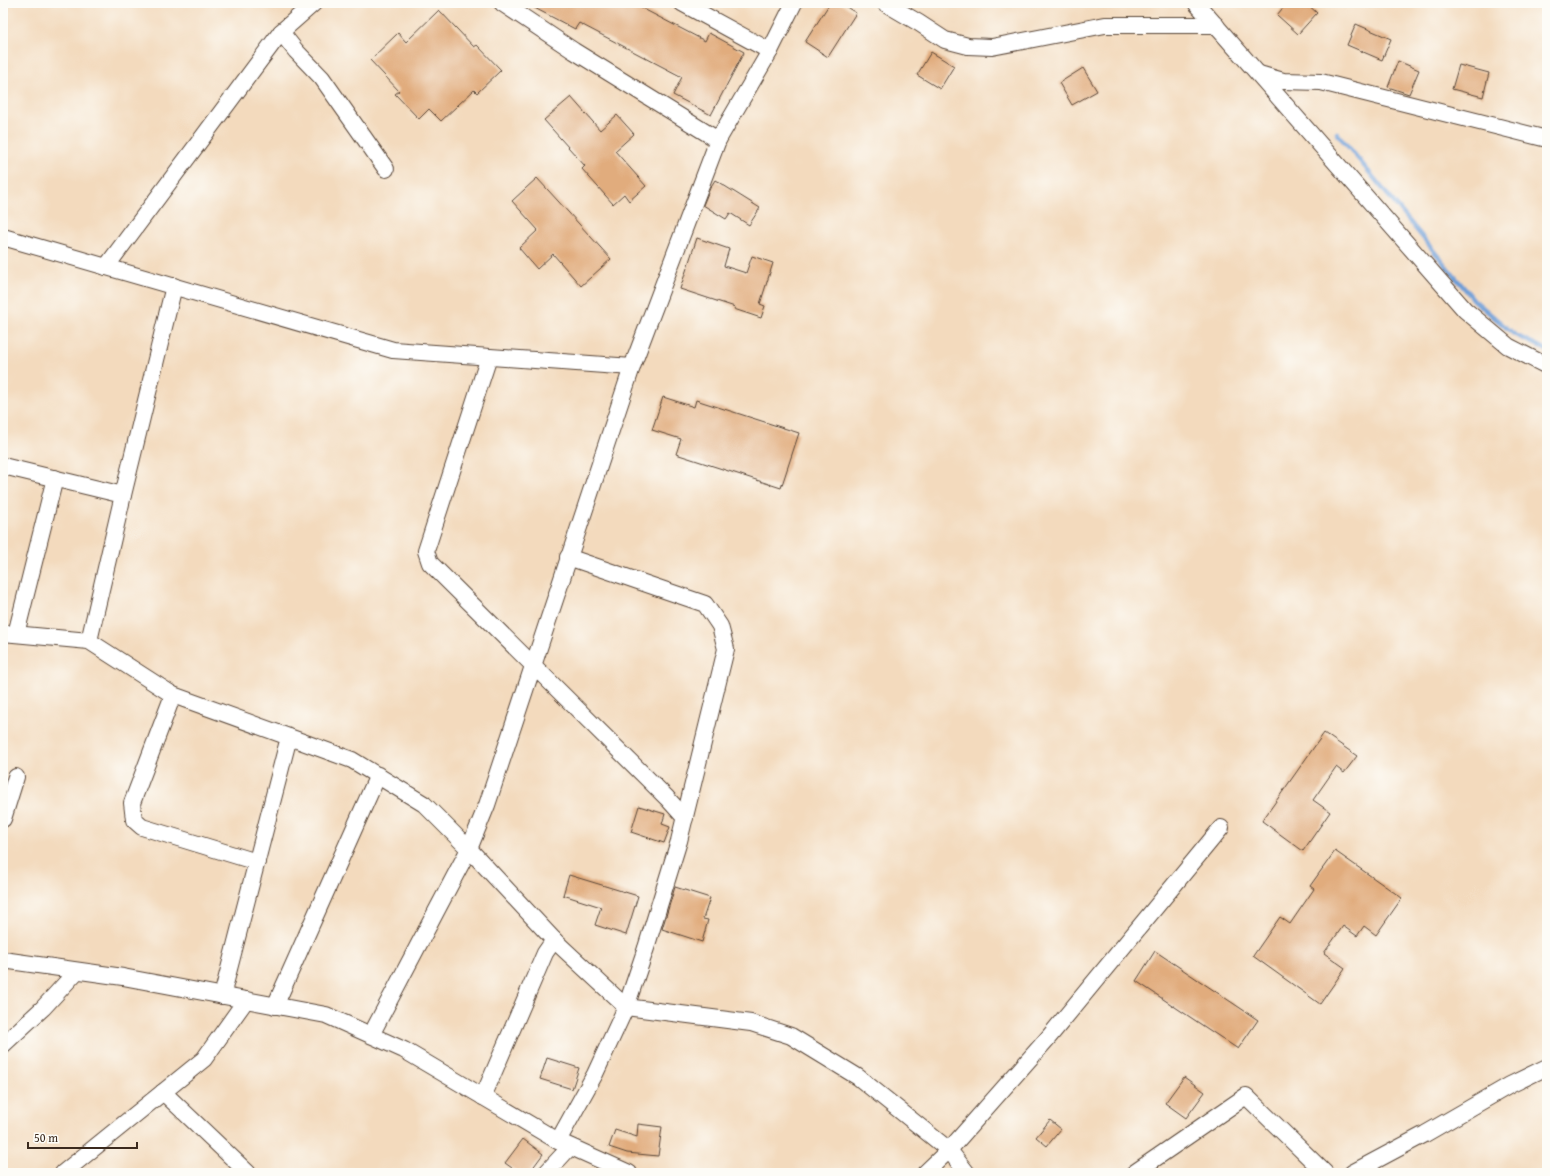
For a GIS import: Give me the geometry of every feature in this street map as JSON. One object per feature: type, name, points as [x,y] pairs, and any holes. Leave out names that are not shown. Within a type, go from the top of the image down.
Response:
[{"type":"street","points":[[106,267],[280,32],[314,3]]},
{"type":"street","points":[[502,3],[574,51],[718,140]]},
{"type":"street","points":[[682,3],[770,51]]},
{"type":"street","points":[[371,1035],[469,849],[486,805],[632,367],[718,140],[770,51],[794,3]]},
{"type":"street","points":[[885,3],[945,40],[968,46],[992,47],[1105,25],[1216,25]]},
{"type":"street","points":[[1196,3],[1465,310],[1508,346],[1547,366]]},
{"type":"street","points":[[280,32],[322,78],[386,169]]},
{"type":"street","points":[[1258,73],[1283,81],[1321,82],[1547,139]]},
{"type":"street","points":[[3,237],[393,350],[632,367]]},
{"type":"street","points":[[89,641],[174,286]]},
{"type":"street","points":[[489,357],[426,551],[430,563],[661,792],[685,818]]},
{"type":"street","points":[[3,466],[123,495]]},
{"type":"street","points":[[55,478],[10,634],[89,641],[173,695],[352,760],[424,804],[469,849],[554,940],[626,1007],[751,1023],[791,1036],[858,1077],[948,1150],[967,1173]]},
{"type":"street","points":[[546,1173],[564,1144],[626,1007],[646,948],[685,818],[726,649],[720,626],[705,604],[568,557]]},
{"type":"street","points":[[173,695],[132,802],[134,820],[142,827],[257,862]]},
{"type":"street","points":[[222,996],[289,737]]},
{"type":"street","points":[[275,1006],[378,775]]},
{"type":"street","points":[[3,819],[16,776]]},
{"type":"street","points":[[925,1173],[948,1150],[1048,1038],[1221,828]]},
{"type":"street","points":[[484,1097],[545,953],[554,940]]},
{"type":"street","points":[[3,960],[123,977],[326,1015],[404,1050],[564,1144],[629,1173]]},
{"type":"street","points":[[3,1045],[43,1008],[77,971]]},
{"type":"street","points":[[63,1173],[204,1059],[246,1000]]},
{"type":"street","points":[[1352,1173],[1426,1134],[1510,1084],[1547,1067]]},
{"type":"street","points":[[163,1092],[248,1173]]},
{"type":"street","points":[[1134,1173],[1246,1096],[1325,1173]]},
{"type":"building","points":[[525,3],[632,3],[705,41],[709,33],[744,52],[711,115],[673,95],[682,77],[579,23],[575,29]]},
{"type":"building","points":[[830,3],[840,3],[856,13],[828,57],[805,42]]},
{"type":"building","points":[[1287,3],[1306,3],[1317,13],[1298,34],[1277,15]]},
{"type":"building","points":[[439,10],[474,47],[477,45],[501,70],[477,93],[474,90],[441,121],[429,109],[419,119],[395,94],[399,91],[370,60],[398,33],[406,42]]},
{"type":"building","points":[[1356,24],[1391,39],[1382,60],[1347,45]]},
{"type":"building","points":[[931,52],[954,66],[940,89],[917,75]]},
{"type":"building","points":[[1398,61],[1419,70],[1409,94],[1388,87]]},
{"type":"building","points":[[1459,65],[1489,73],[1483,97],[1452,89]]},
{"type":"building","points":[[1083,68],[1097,91],[1072,105],[1059,83]]},
{"type":"building","points":[[571,97],[600,130],[617,115],[634,134],[615,151],[646,186],[629,201],[624,194],[613,204],[582,169],[585,166],[544,120]]},
{"type":"building","points":[[537,178],[611,259],[581,286],[553,254],[537,269],[519,248],[538,230],[512,201]]},
{"type":"building","points":[[715,180],[760,208],[749,225],[730,213],[726,219],[703,205]]},
{"type":"building","points":[[697,238],[729,249],[724,266],[746,273],[752,256],[773,263],[760,304],[765,306],[761,318],[734,309],[735,307],[680,289]]},
{"type":"building","points":[[663,397],[694,407],[696,400],[799,433],[781,488],[676,454],[681,439],[652,430]]},
{"type":"building","points":[[1324,733],[1357,756],[1344,773],[1336,767],[1313,800],[1330,812],[1303,851],[1262,821]]},
{"type":"building","points":[[639,806],[665,814],[662,824],[670,827],[664,843],[631,832]]},
{"type":"building","points":[[1335,851],[1402,898],[1376,935],[1364,926],[1357,936],[1343,926],[1324,953],[1345,968],[1320,1004],[1253,956],[1280,917],[1290,924],[1314,889],[1310,886]]},
{"type":"building","points":[[569,875],[638,896],[626,935],[595,925],[601,907],[563,895]]},
{"type":"building","points":[[675,887],[710,898],[703,919],[708,920],[702,942],[662,929]]},
{"type":"building","points":[[1155,951],[1258,1020],[1238,1049],[1136,981]]},
{"type":"building","points":[[547,1058],[579,1068],[572,1089],[540,1079]]},
{"type":"building","points":[[1184,1077],[1205,1092],[1186,1118],[1165,1103]]},
{"type":"building","points":[[1050,1120],[1061,1129],[1047,1146],[1036,1137]]},
{"type":"building","points":[[638,1124],[662,1127],[658,1156],[627,1153],[609,1147],[615,1130],[637,1137]]},
{"type":"building","points":[[523,1139],[543,1154],[529,1173],[519,1173],[505,1163]]},
{"type":"waterway","points":[[1337,133],[1474,300],[1515,335],[1547,350]]}]
